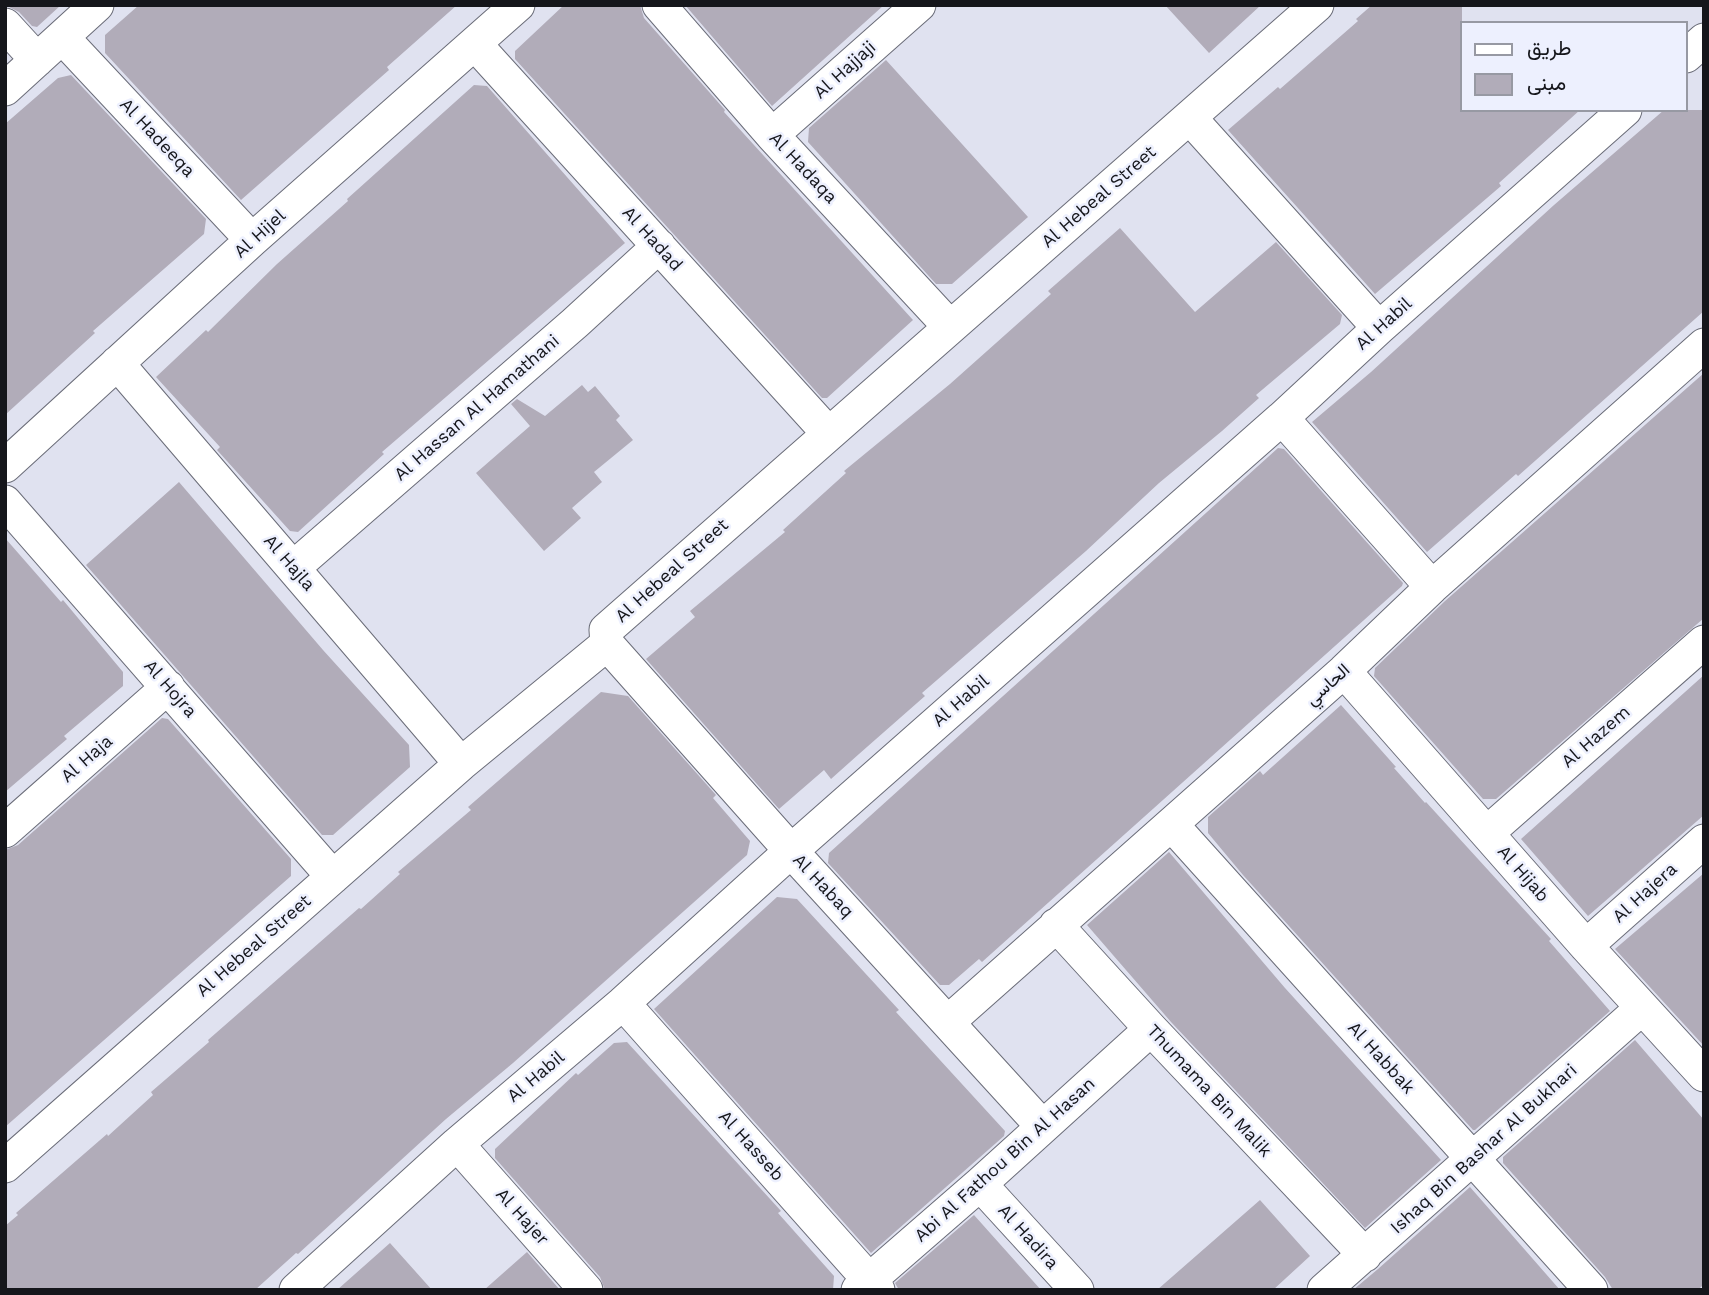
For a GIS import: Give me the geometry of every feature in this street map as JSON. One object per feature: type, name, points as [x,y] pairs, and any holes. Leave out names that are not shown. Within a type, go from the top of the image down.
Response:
[{"type":"street","points":[[5,89],[97,5]]},
{"type":"street","name":"Al Hijel","points":[[5,466],[252,240],[518,5]]},
{"type":"street","name":"Al Hadaqa","points":[[659,5],[772,135],[950,327]]},
{"type":"street","name":"Al Hajjaji","points":[[772,135],[919,5]]},
{"type":"street","name":"Al Hebeal Street","points":[[5,1166],[461,764],[607,644],[606,630],[1317,5]]},
{"type":"street","points":[[5,25],[37,60]]},
{"type":"street","name":"Al Hadeeqa","points":[[62,37],[252,240]]},
{"type":"street","points":[[1688,54],[1704,40]]},
{"type":"street","name":"Al Hadad","points":[[475,44],[829,434]]},
{"type":"street","name":"Al Habil","points":[[296,1290],[457,1144],[623,1003],[791,851],[1282,418],[1379,328],[1623,112]]},
{"type":"street","points":[[1190,118],[1379,328]]},
{"type":"street","name":"Al Hassan Al Hamathani","points":[[293,568],[575,323],[659,246]]},
{"type":"street","name":"الحاسي","points":[[948,1022],[1344,671],[1432,587],[1704,345]]},
{"type":"street","name":"Al Hajla","points":[[117,363],[461,764]]},
{"type":"street","points":[[1282,418],[1432,587]]},
{"type":"street","name":"Al Hojra","points":[[5,502],[332,877]]},
{"type":"street","name":"Al Hazem","points":[[1487,833],[1704,642]]},
{"type":"street","name":"Al Habaq","points":[[607,644],[1042,1126]]},
{"type":"street","name":"Al Hijab","points":[[1344,671],[1586,946],[1704,1075]]},
{"type":"street","name":"Al Haja","points":[[5,831],[168,687]]},
{"type":"street","name":"Al Habbak","points":[[1172,825],[1591,1290]]},
{"type":"street","name":"Al Hajera","points":[[1586,946],[1704,841]]},
{"type":"street","name":"Thumama Bin Malik","points":[[1056,925],[1365,1255]]},
{"type":"street","name":"Al Hasseb","points":[[623,1003],[868,1286]]},
{"type":"street","name":"Ishaq Bin Bashar Al Bukhari","points":[[1324,1290],[1642,1008]]},
{"type":"street","name":"Abi Al Fathou Bin Al Hasan","points":[[868,1286],[1151,1029]]},
{"type":"street","name":"Al Hajer","points":[[457,1144],[586,1290]]},
{"type":"street","name":"Al Hadira","points":[[980,1184],[1077,1290]]},
{"type":"building","points":[[5,5],[61,5],[37,27],[32,26],[19,12]]},
{"type":"building","points":[[139,5],[457,5],[387,67],[389,70],[241,200],[105,53],[105,35]]},
{"type":"building","points":[[564,5],[640,5],[644,18],[724,112],[913,320],[827,398],[822,398],[515,59],[515,51]]},
{"type":"building","points":[[685,5],[884,5],[772,106]]},
{"type":"building","points":[[1165,5],[1261,5],[1209,53]]},
{"type":"building","points":[[1372,5],[1462,5],[1460,112],[1578,112],[1499,183],[1501,186],[1375,294],[1228,130],[1278,87],[1280,89],[1358,21],[1356,19]]},
{"type":"building","points":[[886,60],[1028,217],[952,284],[936,284],[808,142],[809,128]]},
{"type":"building","points":[[71,75],[206,219],[204,234],[93,331],[95,333],[5,415],[5,124],[58,78]]},
{"type":"building","points":[[474,85],[487,86],[625,243],[382,452],[384,454],[298,532],[290,531],[217,450],[220,447],[156,377]]},
{"type":"building","points":[[1704,110],[1704,311],[1518,476],[1516,474],[1427,552],[1312,422],[1371,372],[1554,205],[1662,112]]},
{"type":"building","points":[[1120,228],[1195,312],[1276,242],[1342,315],[1340,324],[1256,395],[1259,398],[922,693],[925,696],[831,779],[824,770],[779,809],[646,659],[695,617],[690,611],[785,532],[783,530],[846,473],[844,471],[950,384],[1051,294],[1048,291]]},
{"type":"building","points":[[1704,373],[1704,618],[1496,799],[1483,799],[1374,676],[1375,668],[1445,601]]},
{"type":"building","points":[[582,385],[588,392],[595,386],[620,416],[616,420],[633,440],[594,472],[602,482],[572,508],[581,518],[544,551],[476,473],[530,426],[511,404],[517,399],[545,416]]},
{"type":"building","points":[[1278,448],[1284,449],[1403,583],[1402,586],[982,962],[979,959],[949,985],[940,985],[828,863],[829,853]]},
{"type":"building","points":[[179,482],[323,650],[409,745],[410,767],[333,835],[322,835],[86,565]]},
{"type":"building","points":[[5,538],[61,602],[63,600],[123,672],[123,686],[64,736],[67,739],[5,792]]},
{"type":"building","points":[[1704,675],[1704,815],[1588,916],[1521,839]]},
{"type":"building","points":[[601,692],[628,696],[716,795],[713,798],[750,841],[747,855],[255,1290],[5,1290],[5,1226],[18,1215],[16,1213],[107,1134],[108,1136],[153,1095],[151,1092],[209,1042],[208,1040],[361,909],[400,874],[398,872],[471,810],[468,807]]},
{"type":"building","points":[[1341,705],[1425,803],[1551,939],[1549,941],[1610,1011],[1475,1130],[1208,833],[1208,817],[1260,771],[1263,775]]},
{"type":"building","points":[[162,718],[168,719],[291,859],[291,876],[5,1127],[5,850],[18,845]]},
{"type":"building","points":[[1169,852],[1285,988],[1441,1160],[1365,1228],[1171,1022],[1087,925]]},
{"type":"building","points":[[1704,873],[1704,1046],[1615,949]]},
{"type":"building","points":[[777,897],[797,899],[1005,1131],[1004,1136],[871,1253],[654,1009]]},
{"type":"building","points":[[1635,1040],[1704,1120],[1704,1284],[1698,1290],[1613,1290],[1605,1277],[1503,1163],[1503,1157]]},
{"type":"building","points":[[627,1042],[781,1211],[778,1213],[834,1276],[833,1290],[605,1290],[600,1277],[495,1158],[495,1149],[576,1073],[578,1075],[614,1043]]},
{"type":"building","points":[[1470,1187],[1560,1290],[1353,1290],[1378,1269]]},
{"type":"building","points":[[1260,1200],[1310,1256],[1273,1290],[1157,1290]]},
{"type":"building","points":[[974,1215],[1041,1290],[899,1290],[895,1283]]},
{"type":"building","points":[[390,1243],[432,1290],[337,1290]]},
{"type":"building","points":[[527,1252],[560,1290],[484,1290]]}]
